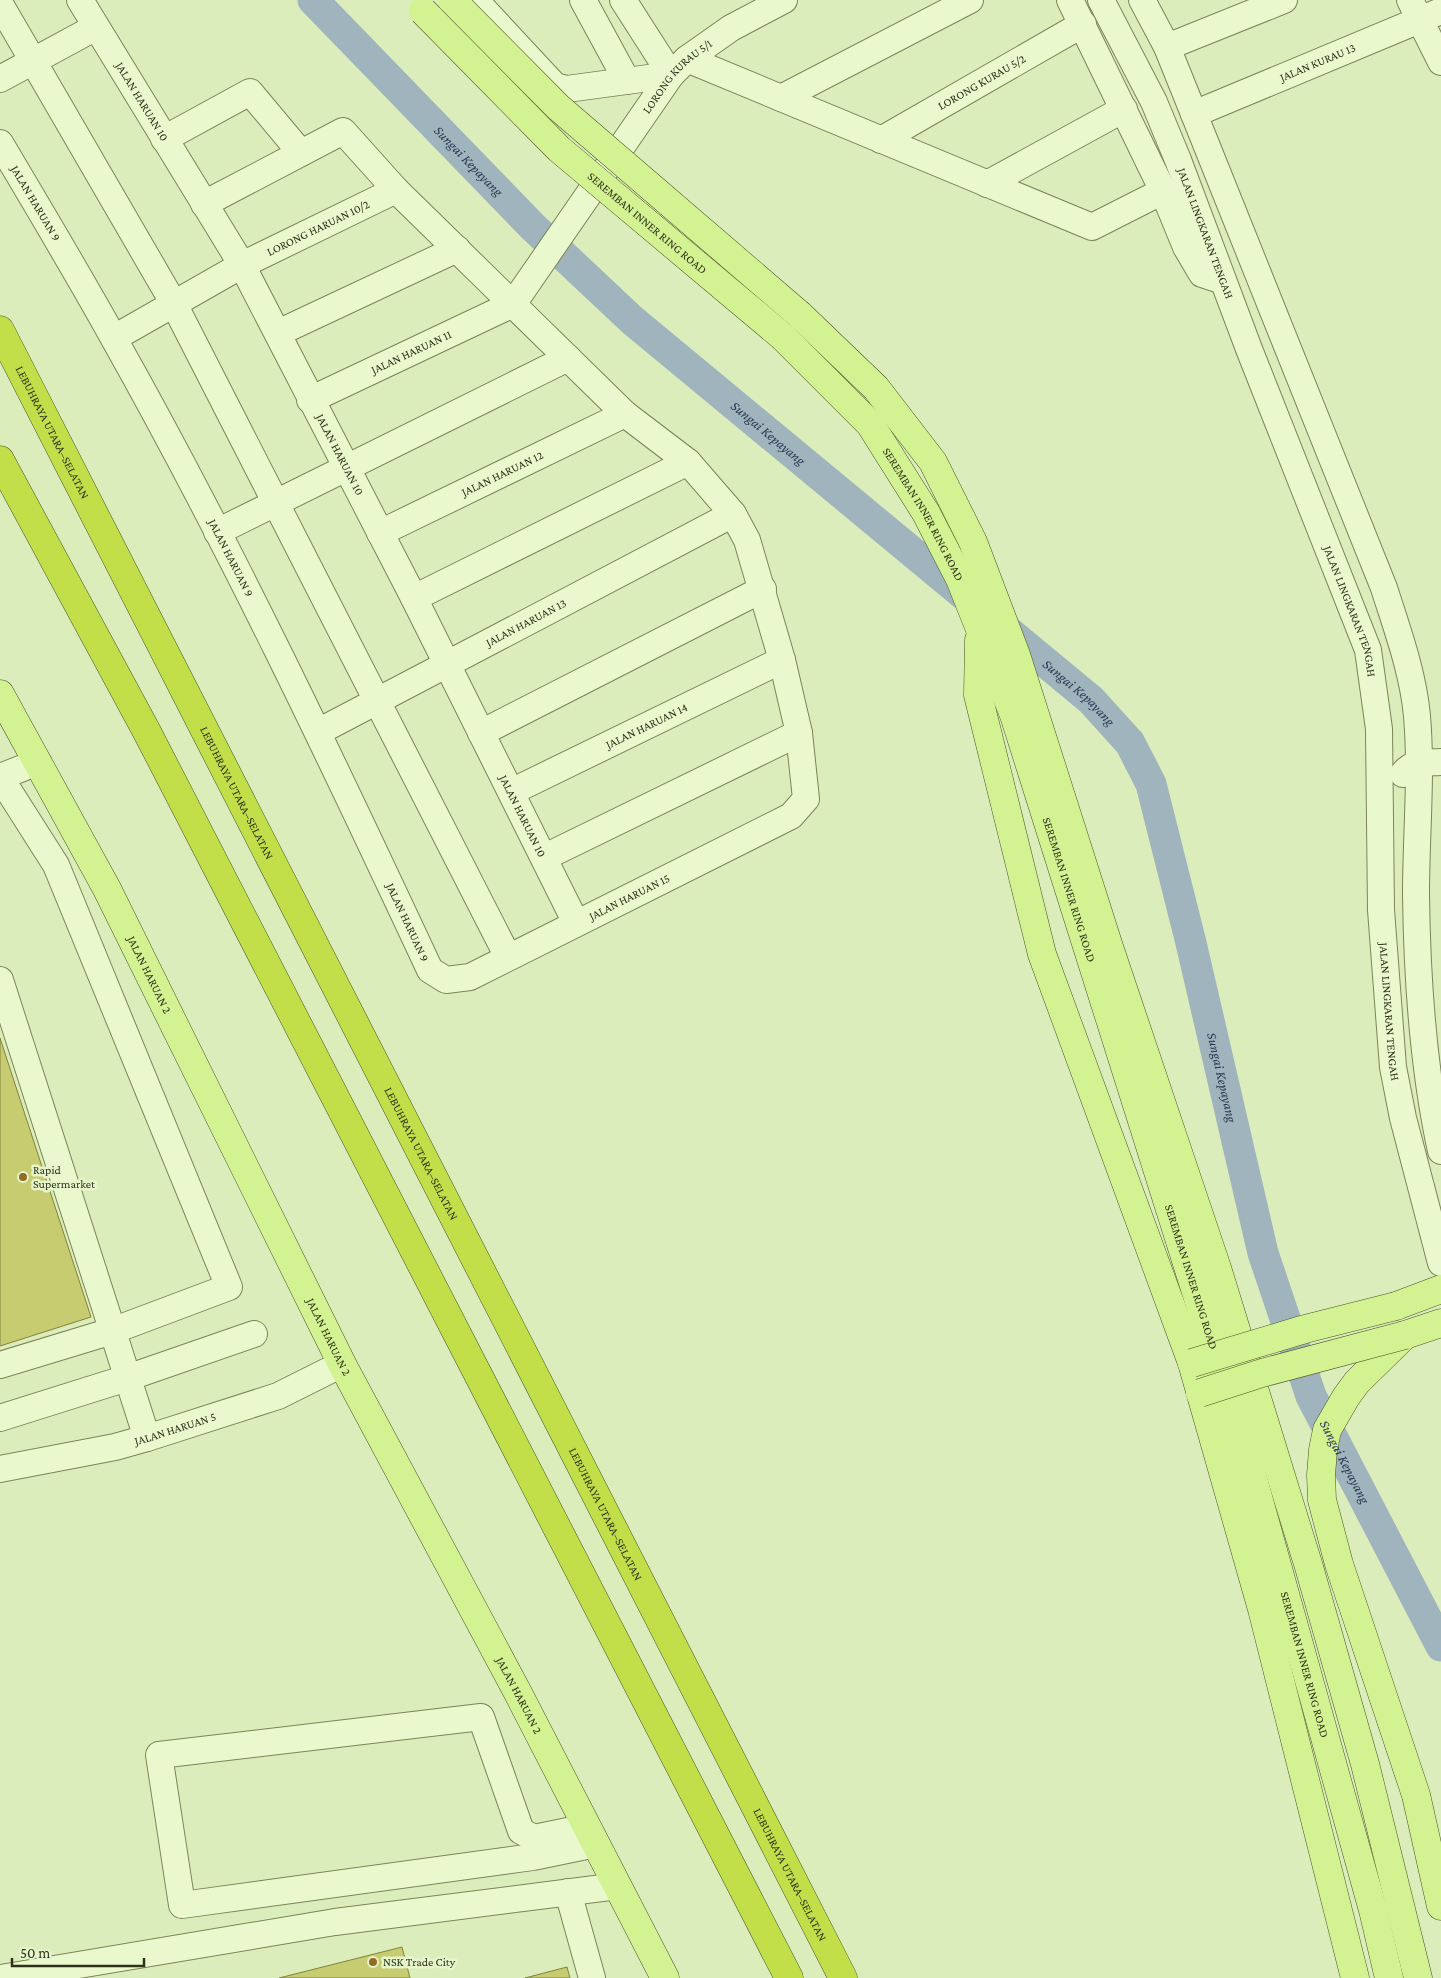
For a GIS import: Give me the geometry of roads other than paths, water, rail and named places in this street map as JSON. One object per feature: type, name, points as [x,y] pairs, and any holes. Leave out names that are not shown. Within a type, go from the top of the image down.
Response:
[{"type":"highway","name":"LEBUHRAYA UTARA–SELATAN","points":[[0,330],[843,1978]]},
{"type":"highway","points":[[0,460],[147,732],[789,1978]]},
{"type":"main road","name":"SEREMBAN INNER RING ROAD","points":[[413,0],[559,149],[784,336],[870,424],[926,513],[960,579],[979,624],[1024,715],[1109,947],[1217,1268],[1309,1567],[1365,1764],[1418,1978]]},
{"type":"main road","name":"SEREMBAN INNER RING ROAD","points":[[452,0],[558,107],[800,315],[876,388],[933,462],[973,542],[1016,655],[1024,715],[1238,1425],[1373,1910],[1389,1978]]},
{"type":"main road","points":[[979,624],[978,695],[1042,954],[1192,1363],[1262,1609],[1355,1978]]},
{"type":"main road","name":"JALAN HARUAN 2","points":[[0,694],[107,889],[342,1364],[592,1835],[665,1978]]},
{"type":"main road","points":[[1192,1363],[1305,1328],[1396,1306],[1441,1289]]},
{"type":"main road","points":[[1200,1393],[1262,1373],[1405,1335],[1441,1323]]},
{"type":"main road","points":[[1405,1335],[1357,1382],[1330,1424],[1323,1450],[1322,1500],[1339,1564],[1416,1795],[1439,1894]]},
{"type":"street","name":"JALAN HARUAN 10","points":[[80,0],[242,265],[278,333],[310,400],[347,467],[414,598],[545,857],[576,923]]},
{"type":"street","points":[[475,0],[555,86],[567,89],[627,81],[679,67],[780,98],[1092,227],[1163,191]]},
{"type":"street","points":[[583,0],[627,81]]},
{"type":"street","points":[[622,0],[679,67]]},
{"type":"street","name":"LORONG KURAU 5/1","points":[[513,304],[679,67],[731,28],[784,0]]},
{"type":"street","points":[[780,98],[970,0]]},
{"type":"street","points":[[1070,0],[1163,191],[1186,247],[1202,274],[1223,281]]},
{"type":"street","name":"JALAN LINGKARAN TENGAH","points":[[1101,0],[1154,102],[1368,650],[1374,678],[1380,738],[1381,910],[1392,1067],[1403,1118],[1441,1263]]},
{"type":"street","points":[[1142,0],[1167,47],[1194,114],[1384,588],[1404,652],[1429,763],[1416,896],[1441,1151]]},
{"type":"street","points":[[1167,47],[1284,0]]},
{"type":"street","points":[[0,4],[174,304],[508,957]]},
{"type":"street","points":[[1424,10],[1441,62]]},
{"type":"street","name":"JALAN KURAU 13","points":[[1194,114],[1424,10]]},
{"type":"street","name":"LORONG KURAU 5/2","points":[[881,140],[1083,24]]},
{"type":"street","points":[[0,79],[96,27]]},
{"type":"street","points":[[164,139],[250,92],[301,153]]},
{"type":"street","points":[[987,184],[1124,109]]},
{"type":"street","points":[[204,204],[343,131],[396,190],[625,414],[688,462],[733,514],[747,540],[763,589],[799,733],[545,857]]},
{"type":"street","name":"JALAN HARUAN 9","points":[[0,143],[114,338],[216,532],[318,732],[430,970],[446,980]]},
{"type":"street","name":"LORONG HARUAN 10/2","points":[[114,338],[242,265],[396,190]]},
{"type":"street","points":[[278,333],[457,249]]},
{"type":"street","name":"JALAN HARUAN 11","points":[[310,400],[513,304]]},
{"type":"street","points":[[216,532],[568,358]]},
{"type":"street","name":"JALAN HARUAN 12","points":[[380,533],[625,414]]},
{"type":"street","points":[[414,598],[688,462]]},
{"type":"street","name":"JALAN HARUAN 13","points":[[318,732],[733,514]]},
{"type":"street","points":[[481,732],[763,589]]},
{"type":"street","points":[[1368,650],[1386,684],[1400,742],[1406,754],[1429,763]]},
{"type":"street","name":"JALAN HARUAN 14","points":[[511,792],[782,660]]},
{"type":"street","name":"JALAN HARUAN 15","points":[[446,980],[470,976],[791,816],[806,799],[799,733]]},
{"type":"street","points":[[0,1365],[112,1331],[229,1288],[56,865],[0,777],[38,762]]},
{"type":"street","points":[[1381,910],[1392,890],[1400,781],[1406,769],[1429,763]]},
{"type":"street","points":[[0,980],[147,1438]]},
{"type":"street","points":[[0,1418],[128,1378],[254,1334]]},
{"type":"street","name":"JALAN HARUAN 5","points":[[0,1469],[115,1447],[147,1438],[278,1396],[342,1364]]},
{"type":"street","points":[[481,1717],[521,1831],[534,1838],[592,1835],[533,1856],[182,1905],[159,1755],[481,1717]]},
{"type":"street","points":[[1,1978],[334,1922],[618,1886]]},
{"type":"street","points":[[568,1892],[592,1978]]},
{"type":"waterway","name":"Sungai Kepayang","points":[[313,0],[532,226],[632,320],[1091,700],[1130,743],[1151,784],[1191,943],[1263,1253],[1311,1396],[1441,1646]]},
{"type":"place","name":"Rapid Supermarket","points":[[23,1177]]},
{"type":"place","name":"NSK Trade City","points":[[373,1962]]}]
